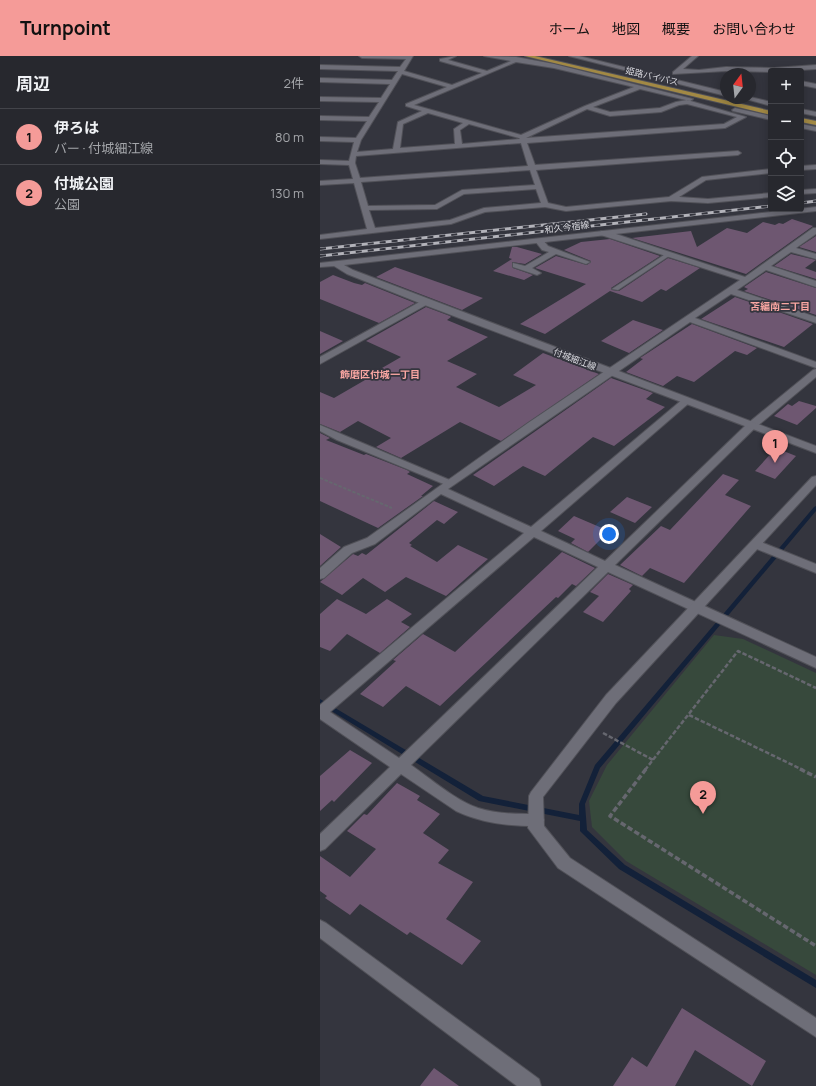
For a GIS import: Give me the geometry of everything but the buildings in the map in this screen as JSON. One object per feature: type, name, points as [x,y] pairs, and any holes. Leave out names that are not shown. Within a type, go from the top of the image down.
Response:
[{"type":"highway","name":"姫路バイパス","points":[[528,56],[768,112]]},
{"type":"highway","name":"姫路バイパス","points":[[569,57],[720,95]]},
{"type":"highway","points":[[755,104],[768,107]]},
{"type":"highway","points":[[804,116],[816,118]]},
{"type":"highway","points":[[804,121],[816,123]]},
{"type":"street","points":[[362,56],[410,57],[358,140],[353,154],[352,163],[358,179],[372,232]]},
{"type":"street","points":[[453,56],[442,60],[488,73]]},
{"type":"street","points":[[487,56],[554,66],[768,117]]},
{"type":"street","points":[[525,56],[515,60],[512,64],[408,105],[469,122],[523,140],[587,107],[639,87]]},
{"type":"street","points":[[662,78],[679,71],[695,56]]},
{"type":"street","points":[[569,57],[720,92]]},
{"type":"street","points":[[320,67],[402,71],[453,87]]},
{"type":"street","points":[[802,68],[816,67]]},
{"type":"street","points":[[679,71],[699,72],[726,69],[768,70]]},
{"type":"street","points":[[320,80],[395,82]]},
{"type":"street","points":[[804,84],[816,86]]},
{"type":"street","points":[[320,99],[383,100]]},
{"type":"street","points":[[756,101],[768,103]]},
{"type":"street","points":[[353,154],[459,147],[523,140],[725,126],[743,117],[687,102],[678,103],[661,110],[610,114],[587,107]]},
{"type":"street","points":[[396,151],[400,123],[428,111]]},
{"type":"street","points":[[737,116],[746,112]]},
{"type":"street","points":[[804,112],[816,114]]},
{"type":"street","points":[[320,118],[372,119]]},
{"type":"street","points":[[459,147],[457,129],[469,122]]},
{"type":"street","points":[[804,127],[816,129]]},
{"type":"street","points":[[320,139],[358,140]]},
{"type":"street","points":[[523,140],[545,205]]},
{"type":"street","points":[[320,183],[358,179],[738,153]]},
{"type":"street","points":[[320,162],[352,163]]},
{"type":"street","points":[[804,168],[816,166]]},
{"type":"street","points":[[671,200],[704,178],[768,171]]},
{"type":"street","points":[[365,208],[437,207],[462,192],[539,187]]},
{"type":"street","points":[[804,192],[816,191]]},
{"type":"street","points":[[320,238],[451,222],[484,210],[545,205],[566,209],[671,200],[708,201],[768,195]]},
{"type":"street","name":"和久今宿線","points":[[320,266],[816,209]]},
{"type":"street","points":[[320,575],[348,550],[371,541],[446,486],[610,372],[747,280],[816,230]]},
{"type":"street","points":[[604,233],[667,255],[747,280]]},
{"type":"street","points":[[539,241],[545,248],[586,262]]},
{"type":"street","points":[[790,249],[816,257]]},
{"type":"street","points":[[525,269],[554,252]]},
{"type":"street","points":[[577,268],[594,257]]},
{"type":"street","name":"付城細江線","points":[[337,264],[350,272],[425,302],[816,450]]},
{"type":"street","points":[[516,265],[537,273]]},
{"type":"street","points":[[765,267],[816,284]]},
{"type":"street","points":[[731,291],[816,320]]},
{"type":"street","points":[[320,361],[425,302]]},
{"type":"street","points":[[689,319],[816,365]]},
{"type":"street","points":[[320,844],[751,426],[816,372]]},
{"type":"street","points":[[536,820],[503,820],[478,815],[462,807],[320,712],[686,401]]},
{"type":"street","points":[[816,479],[611,699],[588,726],[536,796],[536,828],[564,863],[816,1028]]},
{"type":"street","points":[[446,486],[533,532],[698,607],[816,663]]},
{"type":"street","points":[[756,544],[816,570]]},
{"type":"street","points":[[320,928],[532,1086]]},
{"type":"lane","points":[[616,289],[667,255]]},
{"type":"lane","points":[[320,428],[446,486]]},
{"type":"path","points":[[320,478],[408,515]]},
{"type":"path","points":[[816,688],[738,651],[610,816],[816,946]]},
{"type":"path","points":[[689,715],[816,778]]},
{"type":"path","points":[[588,726],[653,760]]},
{"type":"green space","points":[[714,635],[743,639],[816,673],[816,975],[626,861],[592,827],[589,801],[607,765]]},
{"type":"waterway","points":[[816,508],[597,767],[582,804],[584,831],[622,867],[816,984]]},
{"type":"waterway","points":[[320,701],[481,799],[583,819]]},
{"type":"railway","points":[[804,203],[816,201]]},
{"type":"railway","points":[[320,256],[768,206]]},
{"type":"railway","points":[[320,249],[646,214]]},
{"type":"place","name":"伊ろは","points":[[775,463]]},
{"type":"place","name":"付城公園","points":[[703,814]]},
{"type":"district","name":"苫編南二丁目","points":[[780,306]]},
{"type":"district","name":"飾磨区付城一丁目","points":[[380,374]]}]
